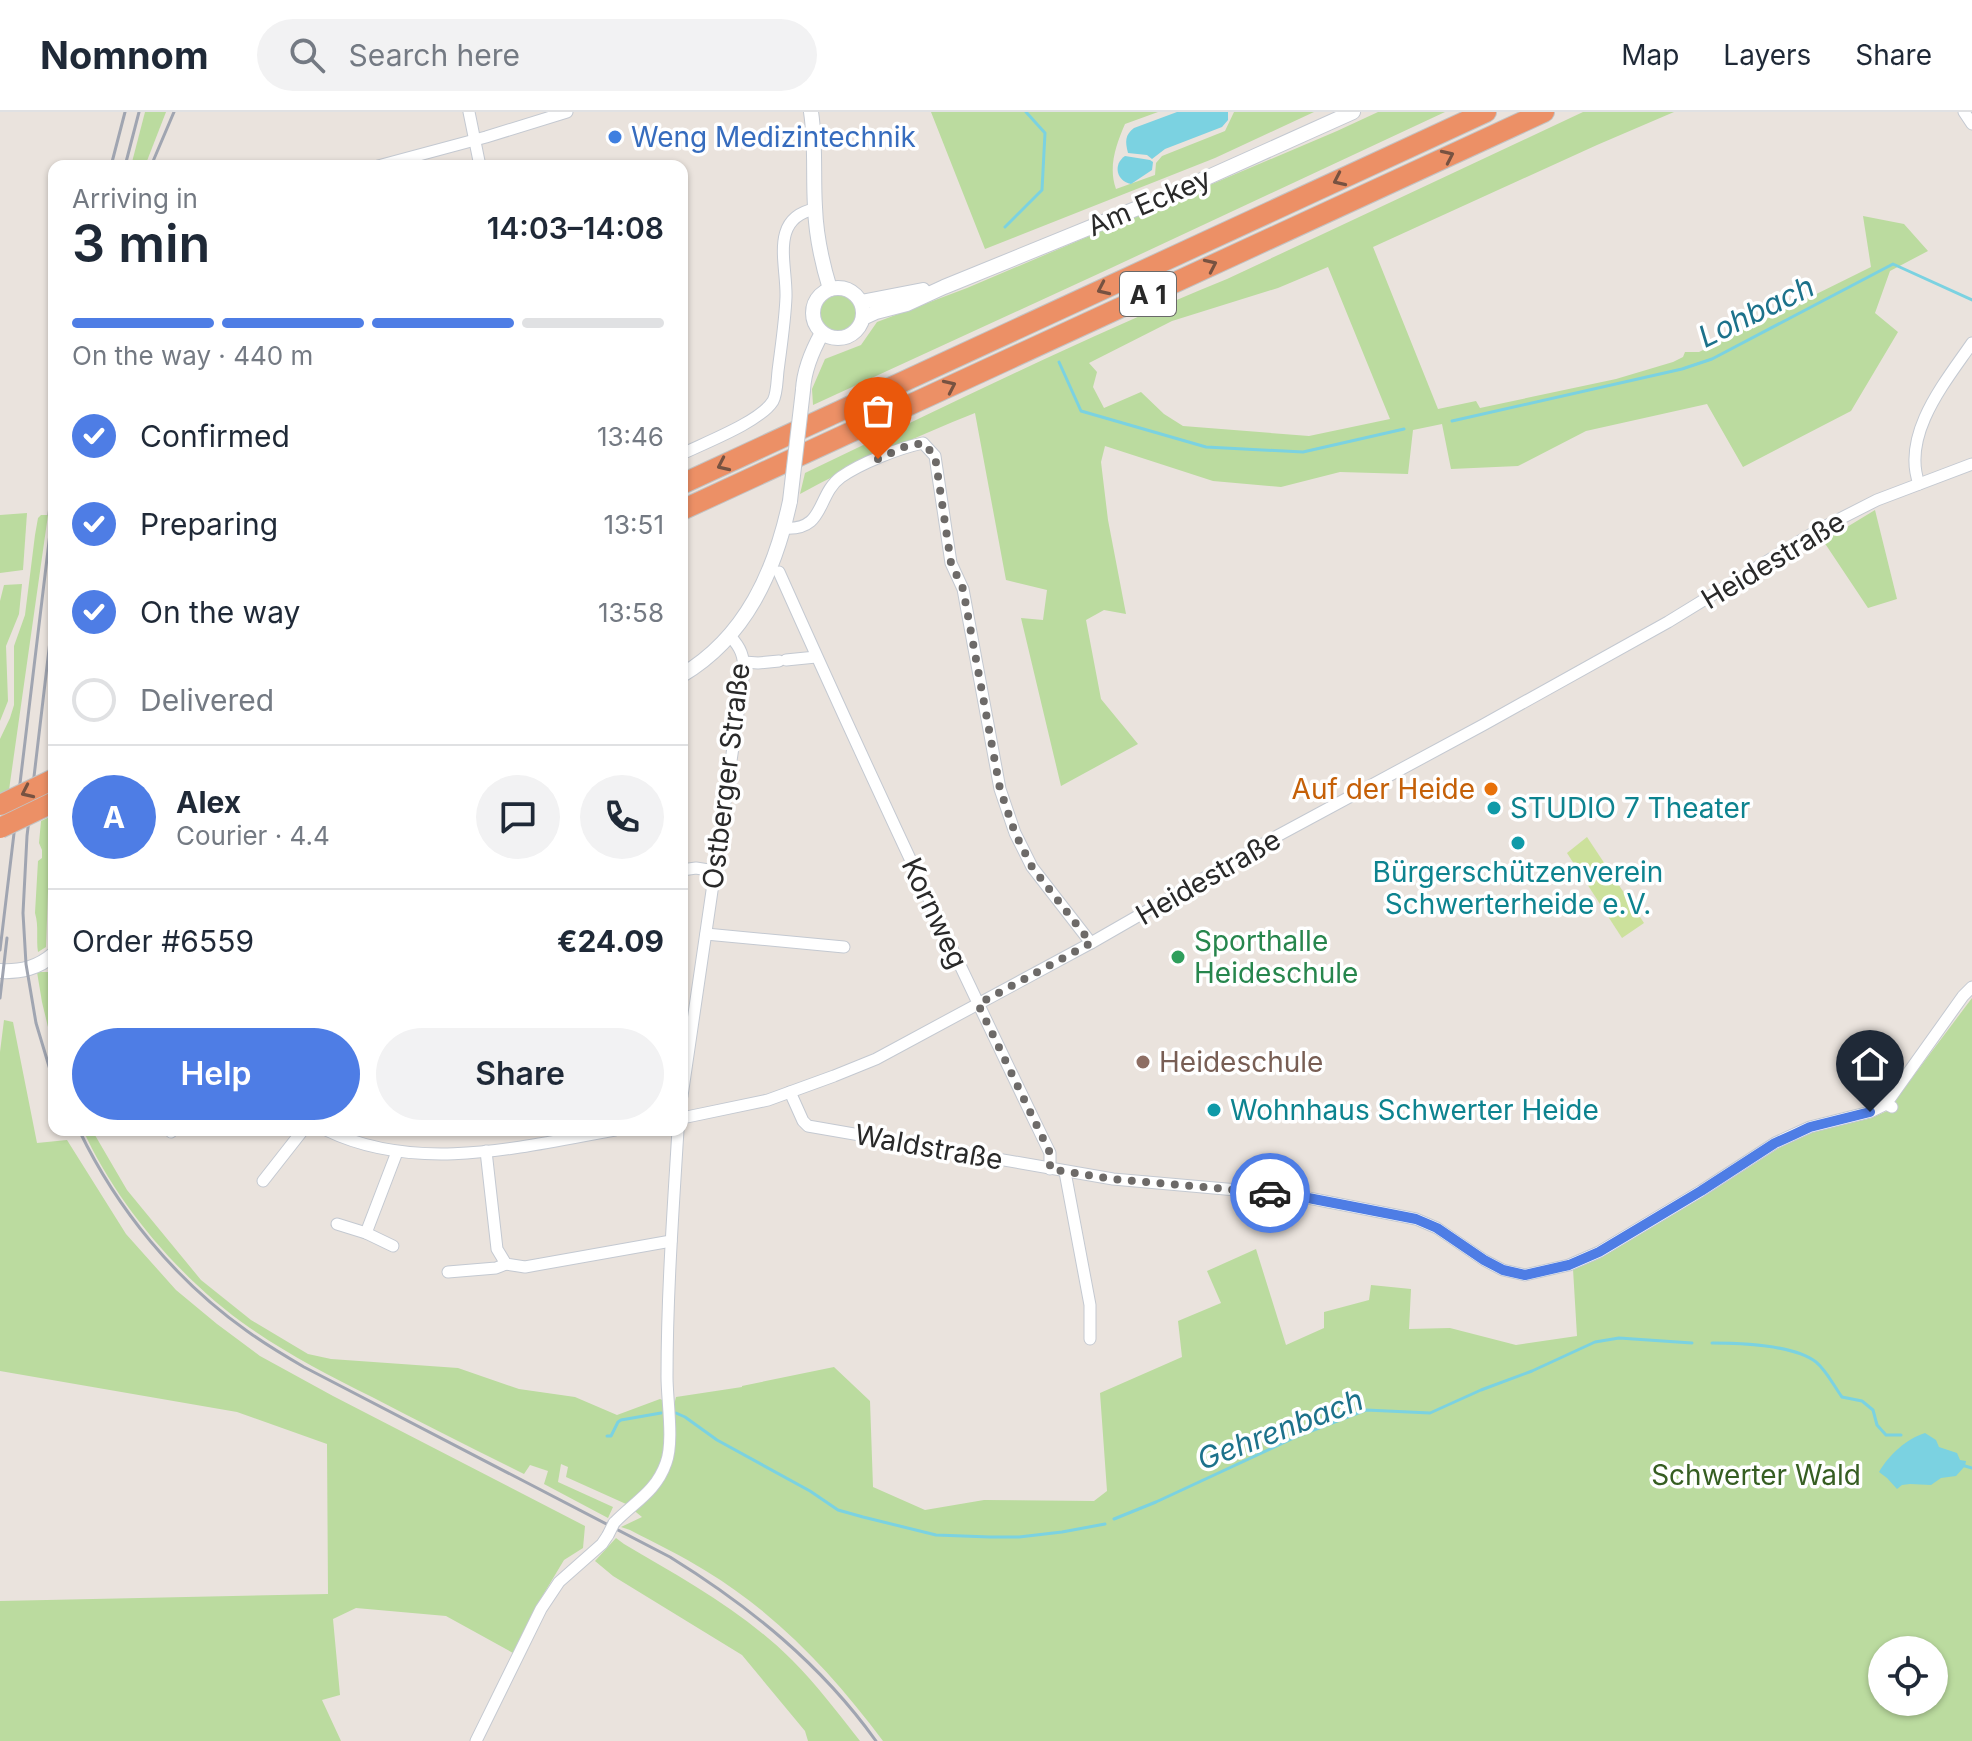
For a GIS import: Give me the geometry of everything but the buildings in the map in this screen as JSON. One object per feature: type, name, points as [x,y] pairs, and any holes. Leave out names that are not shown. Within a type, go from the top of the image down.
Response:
[{"type":"highway","name":"A 1","points":[[688,481],[1486,112]]},
{"type":"highway","name":"A 1","points":[[688,507],[1544,112]]},
{"type":"highway","points":[[0,805],[48,782]]},
{"type":"highway","points":[[0,828],[48,805]]},
{"type":"street","points":[[469,112],[480,138],[480,160]]},
{"type":"street","points":[[400,160],[567,112]]},
{"type":"street","points":[[811,112],[815,209],[830,289]]},
{"type":"street","name":"Am Eckey","points":[[863,318],[907,304],[1155,201],[1353,112]]},
{"type":"street","points":[[1964,112],[1972,124]]},
{"type":"street","points":[[688,451],[760,414],[774,400],[786,296],[782,250],[784,238],[790,223],[801,212],[815,209]]},
{"type":"street","points":[[837,287],[851,291],[861,302],[863,318],[860,326],[847,337],[830,337],[816,326],[813,308],[822,293],[837,287]]},
{"type":"street","name":"Am Eckey","points":[[861,302],[944,287]]},
{"type":"street","name":"Ostberger Straße","points":[[688,1056],[744,662],[738,645],[730,636],[744,618],[773,564],[784,528],[807,365],[822,333]]},
{"type":"street","points":[[1919,484],[1915,473],[1921,424],[1932,400],[1972,343]]},
{"type":"street","points":[[784,528],[804,527],[817,517],[834,483],[852,470],[904,447],[923,443],[935,456],[951,563],[963,589],[1000,789],[1026,856],[1091,943]]},
{"type":"street","name":"Heidestraße","points":[[688,1117],[744,1106],[790,1092],[876,1059],[1668,622],[1818,530],[1877,500],[1972,464]]},
{"type":"street","name":"Kornweg","points":[[779,572],[1050,1153],[1050,1169]]},
{"type":"street","points":[[688,671],[730,636]]},
{"type":"street","points":[[744,662],[816,657]]},
{"type":"street","points":[[688,869],[715,871]]},
{"type":"street","points":[[706,934],[844,947]]},
{"type":"street","points":[[0,971],[37,966],[48,958]]},
{"type":"street","name":"Waldstraße","points":[[790,1092],[808,1126],[1065,1172],[1293,1195],[1416,1219],[1437,1228],[1503,1270],[1525,1275],[1569,1265],[1599,1252],[1775,1143],[1810,1127],[1889,1106],[1972,987]]},
{"type":"street","points":[[263,1181],[298,1136]]},
{"type":"street","points":[[341,1136],[366,1146],[397,1152],[464,1154],[578,1136]]},
{"type":"street","points":[[476,1741],[541,1609],[559,1582],[602,1544],[614,1523],[652,1488],[667,1461],[671,1241],[678,1136]]},
{"type":"street","points":[[486,1151],[497,1249],[506,1264]]},
{"type":"street","points":[[366,1233],[397,1152]]},
{"type":"street","points":[[1065,1172],[1090,1305],[1090,1339]]},
{"type":"street","points":[[337,1224],[393,1246]]},
{"type":"street","points":[[448,1272],[496,1268],[506,1264],[525,1267],[671,1241]]},
{"type":"green space","points":[[145,112],[166,112],[147,160],[133,160]]},
{"type":"green space","points":[[931,112],[1158,112],[1125,124],[1113,164],[1116,189],[1155,175],[1156,163],[1162,156],[1225,131],[1234,112],[1314,112],[1215,158],[985,249]]},
{"type":"green space","points":[[1378,112],[1445,112],[813,405],[812,389],[825,359],[861,345],[877,322],[967,288]]},
{"type":"green space","points":[[1583,112],[1674,112],[1373,247],[1438,409],[1476,401],[1480,408],[1616,379],[1673,362],[1683,357],[1685,352],[1699,352],[1871,267],[1863,216],[1904,224],[1928,251],[1890,271],[1875,313],[1898,332],[1851,411],[1743,467],[1707,404],[1586,431],[1518,466],[1451,469],[1442,424],[1413,430],[1408,474],[1340,472],[1281,487],[1213,481],[1105,446],[1101,462],[1108,520],[1126,614],[1104,610],[1086,620],[1101,699],[1138,744],[1061,786],[1021,618],[1043,620],[1047,590],[1006,580],[975,413],[886,451],[800,494],[805,473],[1067,349],[1227,279]],"holes":[[[1328,267],[1390,419],[1309,436],[1183,426],[1164,414],[1141,392],[1104,408],[1093,387],[1097,372],[1089,363],[1172,321],[1278,288]]]},
{"type":"green space","points":[[839,292],[853,298],[859,312],[853,326],[839,332],[825,326],[819,312],[825,298]]},
{"type":"green space","points":[[1875,510],[1897,599],[1868,608],[1822,539]]},
{"type":"green space","points":[[27,513],[23,570],[0,573],[0,515]]},
{"type":"green space","points":[[41,515],[48,515],[9,790],[0,794],[0,739],[14,705],[14,646],[25,615],[35,535]]},
{"type":"green space","points":[[22,584],[19,614],[6,646],[8,701],[0,721],[0,601],[4,585]]},
{"type":"green space","points":[[48,818],[48,891],[46,947],[38,952],[35,913],[38,861],[42,858],[39,843],[41,821]]},
{"type":"green space","points":[[1587,837],[1644,923],[1622,938],[1567,853]]},
{"type":"green space","points":[[37,972],[48,972],[48,1027]]},
{"type":"green space","name":"Schwerter Wald","points":[[1972,998],[1972,1741],[883,1741],[803,1647],[757,1606],[697,1565],[621,1527],[642,1517],[626,1504],[566,1477],[568,1467],[561,1464],[558,1482],[613,1507],[608,1518],[544,1484],[548,1471],[530,1465],[524,1474],[486,1455],[310,1365],[225,1309],[154,1240],[114,1186],[86,1136],[96,1136],[127,1190],[201,1280],[251,1320],[308,1354],[331,1359],[458,1368],[519,1389],[575,1397],[617,1415],[660,1399],[674,1405],[676,1397],[742,1387],[834,1367],[870,1401],[873,1487],[925,1510],[984,1500],[1094,1501],[1107,1491],[1100,1393],[1182,1357],[1178,1321],[1221,1303],[1207,1271],[1256,1249],[1286,1345],[1324,1328],[1324,1312],[1369,1300],[1371,1285],[1411,1289],[1409,1329],[1450,1328],[1516,1345],[1577,1336],[1573,1269],[1601,1256],[1779,1148],[1811,1132],[1872,1118],[1887,1111]]},
{"type":"green space","points":[[4,1020],[13,1022],[37,1143],[67,1140],[126,1234],[176,1290],[260,1356],[585,1526],[583,1548],[564,1560],[513,1653],[446,1616],[356,1608],[333,1619],[340,1695],[322,1700],[341,1741],[0,1741],[0,1601],[328,1594],[327,1444],[237,1412],[0,1371],[0,1052]]},
{"type":"green space","points":[[616,1538],[754,1626],[810,1679],[860,1741],[808,1741],[805,1731],[742,1655],[613,1576],[595,1561]]},
{"type":"water","points":[[1177,112],[1228,112],[1228,120],[1222,127],[1165,149],[1152,159],[1147,155],[1128,153],[1126,139],[1134,128]]},
{"type":"water","points":[[1125,156],[1150,160],[1153,162],[1152,170],[1131,184],[1126,182],[1118,172],[1119,163]]},
{"type":"water","points":[[1925,1433],[1936,1440],[1939,1447],[1957,1453],[1960,1460],[1966,1461],[1965,1466],[1956,1476],[1941,1478],[1931,1485],[1910,1484],[1897,1489],[1879,1472],[1899,1448]]},
{"type":"waterway","name":"Lohbach","points":[[1005,227],[1042,190],[1045,133],[1026,112]]},
{"type":"waterway","name":"Lohbach","points":[[1452,421],[1682,369],[1712,359],[1893,264],[1972,300]]},
{"type":"waterway","name":"Lohbach","points":[[1059,362],[1081,411],[1206,447],[1303,452],[1404,429]]},
{"type":"waterway","name":"Gehrenbach","points":[[1114,1519],[1298,1436],[1366,1410],[1430,1413],[1595,1342],[1619,1338],[1692,1343]]},
{"type":"waterway","name":"Gehrenbach","points":[[1712,1343],[1766,1346],[1806,1356],[1823,1369],[1842,1397],[1862,1401],[1873,1410],[1877,1425],[1886,1435],[1901,1435]]},
{"type":"waterway","points":[[607,1436],[611,1436],[621,1420],[661,1413]]},
{"type":"waterway","name":"Gehrenbach","points":[[676,1413],[838,1510],[863,1517],[936,1535],[990,1537],[1019,1537],[1105,1524]]},
{"type":"waterway","name":"Gehrenbach","points":[[1965,1466],[1972,1468]]},
{"type":"railway","points":[[113,160],[125,112]]},
{"type":"railway","points":[[127,160],[139,112]]},
{"type":"railway","points":[[154,160],[174,112]]},
{"type":"railway","points":[[0,950],[48,550]]},
{"type":"railway","points":[[48,658],[27,836],[23,913],[26,964],[36,1023],[48,1063]]},
{"type":"railway","points":[[0,998],[7,938]]},
{"type":"railway","points":[[82,1136],[111,1188],[150,1241],[221,1311],[261,1341],[304,1367],[670,1557],[699,1576],[782,1638],[832,1687],[876,1741]]},
{"type":"way so far","points":[[878,459],[904,447],[923,443],[935,456],[951,563],[963,589],[1000,789],[1015,833],[1032,867],[1091,943],[978,1004],[1050,1153],[1050,1169],[1113,1179],[1270,1193]]},
{"type":"place","name":"Weng Medizintechnik","points":[[615,137]]},
{"type":"place","name":"Auf der Heide","points":[[1491,789]]},
{"type":"place","name":"STUDIO 7 Theater","points":[[1494,808]]},
{"type":"place","name":"Bürgerschützenverein Schwerterheide e.V.","points":[[1518,843]]},
{"type":"place","name":"Sporthalle Heideschule","points":[[1178,957]]},
{"type":"place","name":"Heideschule","points":[[1143,1062]]},
{"type":"place","name":"Wohnhaus Schwerter Heide","points":[[1214,1110]]},
{"type":"route","points":[[1270,1193],[1416,1219],[1437,1228],[1503,1270],[1525,1275],[1569,1265],[1599,1252],[1775,1143],[1810,1127],[1870,1112]]}]
